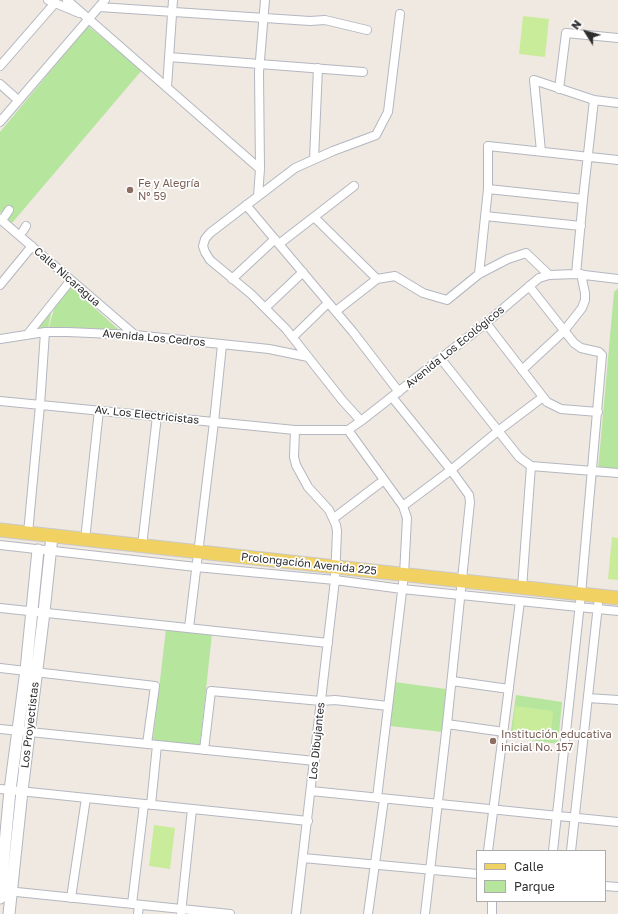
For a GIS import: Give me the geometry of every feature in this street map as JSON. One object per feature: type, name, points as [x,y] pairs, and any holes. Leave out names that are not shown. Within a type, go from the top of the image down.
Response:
[{"type":"main road","name":"Prolongación Avenida 225","points":[[0,530],[198,552],[336,574],[404,575],[461,587],[598,602],[618,598]]},
{"type":"street","points":[[68,0],[260,169]]},
{"type":"street","points":[[0,122],[105,0]]},
{"type":"street","points":[[167,87],[173,0]]},
{"type":"street","points":[[258,196],[260,169],[258,90],[265,0]]},
{"type":"street","points":[[0,66],[52,1],[89,18]]},
{"type":"street","points":[[99,7],[310,21],[325,20],[367,30]]},
{"type":"street","points":[[361,421],[342,400],[293,337],[265,308],[210,260],[205,252],[204,246],[205,238],[210,233],[295,168],[376,135],[388,112],[400,14]]},
{"type":"street","points":[[559,90],[566,33],[618,38]]},
{"type":"street","points":[[169,57],[363,72]]},
{"type":"street","points":[[314,159],[318,68]]},
{"type":"street","points":[[541,151],[534,80],[559,90],[594,100],[618,103]]},
{"type":"street","points":[[0,84],[18,100]]},
{"type":"street","points":[[522,370],[564,331],[582,308],[585,300],[585,293],[579,274],[582,199],[594,100]]},
{"type":"street","points":[[479,274],[488,189],[488,146],[618,160]]},
{"type":"street","points":[[232,278],[277,242],[314,217],[354,186]]},
{"type":"street","points":[[488,189],[582,199]]},
{"type":"street","points":[[246,205],[354,332],[396,394],[469,495],[470,502],[452,681],[425,914]]},
{"type":"street","name":"Calle Nicaragua","points":[[5,215],[32,246],[135,335]]},
{"type":"street","points":[[485,216],[581,226]]},
{"type":"street","points":[[314,217],[377,279]]},
{"type":"street","points":[[0,285],[32,246]]},
{"type":"street","points":[[336,311],[377,279],[395,276],[423,293],[447,300],[479,274],[508,259],[526,253],[550,274]]},
{"type":"street","points":[[265,308],[303,272]]},
{"type":"street","name":"Avenida Los Ecológicos","points":[[348,430],[441,359],[539,278],[550,274],[579,274],[618,279]]},
{"type":"street","points":[[27,335],[71,280]]},
{"type":"street","points":[[529,286],[574,343],[581,348],[601,353],[598,412],[580,600],[553,850]]},
{"type":"street","points":[[293,337],[328,303]]},
{"type":"street","points":[[486,323],[547,402],[561,409],[598,412]]},
{"type":"street","points":[[28,534],[45,332]]},
{"type":"street","name":"Avenida Los Cedros","points":[[0,339],[45,332],[135,335],[269,349],[308,356]]},
{"type":"street","points":[[189,628],[222,345]]},
{"type":"street","points":[[441,359],[519,457],[531,466],[618,473]]},
{"type":"street","points":[[403,506],[543,397]]},
{"type":"street","name":"Av. Los Electricistas","points":[[0,401],[295,430]]},
{"type":"street","points":[[85,540],[99,410]]},
{"type":"street","points":[[142,546],[157,416]]},
{"type":"street","points":[[368,914],[375,865],[388,706],[404,575],[407,518],[403,506],[348,430],[295,430],[294,457],[296,465],[308,487],[329,510],[334,518],[384,480]]},
{"type":"street","points":[[488,850],[521,594],[531,466]]},
{"type":"street","name":"Los Dibujantes","points":[[296,914],[336,574],[337,531],[334,518]]},
{"type":"street","name":"Los Proyectistas","points":[[9,914],[2,889],[22,791],[52,536]]},
{"type":"street","name":"Prolongación Avenida 225","points":[[0,545],[196,567],[336,574],[402,589],[461,587]]},
{"type":"street","points":[[38,550],[26,670],[5,794],[2,889],[71,898],[135,904],[181,912],[230,914]]},
{"type":"street","points":[[571,850],[576,818],[598,602]]},
{"type":"street","name":"Prolongación Avenida 225","points":[[598,602],[618,611]]},
{"type":"street","points":[[0,608],[328,643]]},
{"type":"street","points":[[0,668],[37,671],[155,686],[147,744]]},
{"type":"street","points":[[452,681],[509,689]]},
{"type":"street","points":[[204,750],[211,691],[321,701],[335,700],[388,706]]},
{"type":"street","points":[[588,698],[618,700]]},
{"type":"street","points":[[447,724],[504,732]]},
{"type":"street","points":[[0,729],[315,761]]},
{"type":"street","points":[[138,914],[135,904],[148,804],[158,745]]},
{"type":"street","points":[[5,794],[22,791],[308,821]]},
{"type":"street","points":[[311,791],[618,822]]},
{"type":"street","points":[[71,898],[86,798]]},
{"type":"street","points":[[181,912],[192,809]]},
{"type":"street","points":[[303,858],[476,874]]},
{"type":"street","points":[[606,886],[618,887]]},
{"type":"street","points":[[492,902],[492,914]]},
{"type":"green space","points":[[523,16],[549,19],[545,57],[519,54]]},
{"type":"green space","points":[[88,26],[142,70],[12,223],[0,212],[0,132]]},
{"type":"green space","points":[[69,285],[119,330],[49,327],[57,298]]},
{"type":"green space","points":[[618,288],[618,471],[598,470],[614,292]]},
{"type":"green space","points":[[53,304],[48,329],[37,327]]},
{"type":"green space","points":[[612,537],[618,538],[618,580],[608,579]]},
{"type":"green space","points":[[166,629],[212,634],[200,745],[153,740]]},
{"type":"green space","points":[[395,682],[446,689],[443,732],[390,726]]},
{"type":"green space","points":[[516,695],[562,702],[558,744],[510,737]]},
{"type":"green space","points":[[515,706],[553,711],[551,734],[513,731]]},
{"type":"green space","points":[[154,825],[175,828],[170,869],[149,866]]},
{"type":"place","name":"Fe y Alegría N° 59","points":[[130,190]]},
{"type":"place","name":"Institución educativa inicial No. 157","points":[[493,741]]}]
